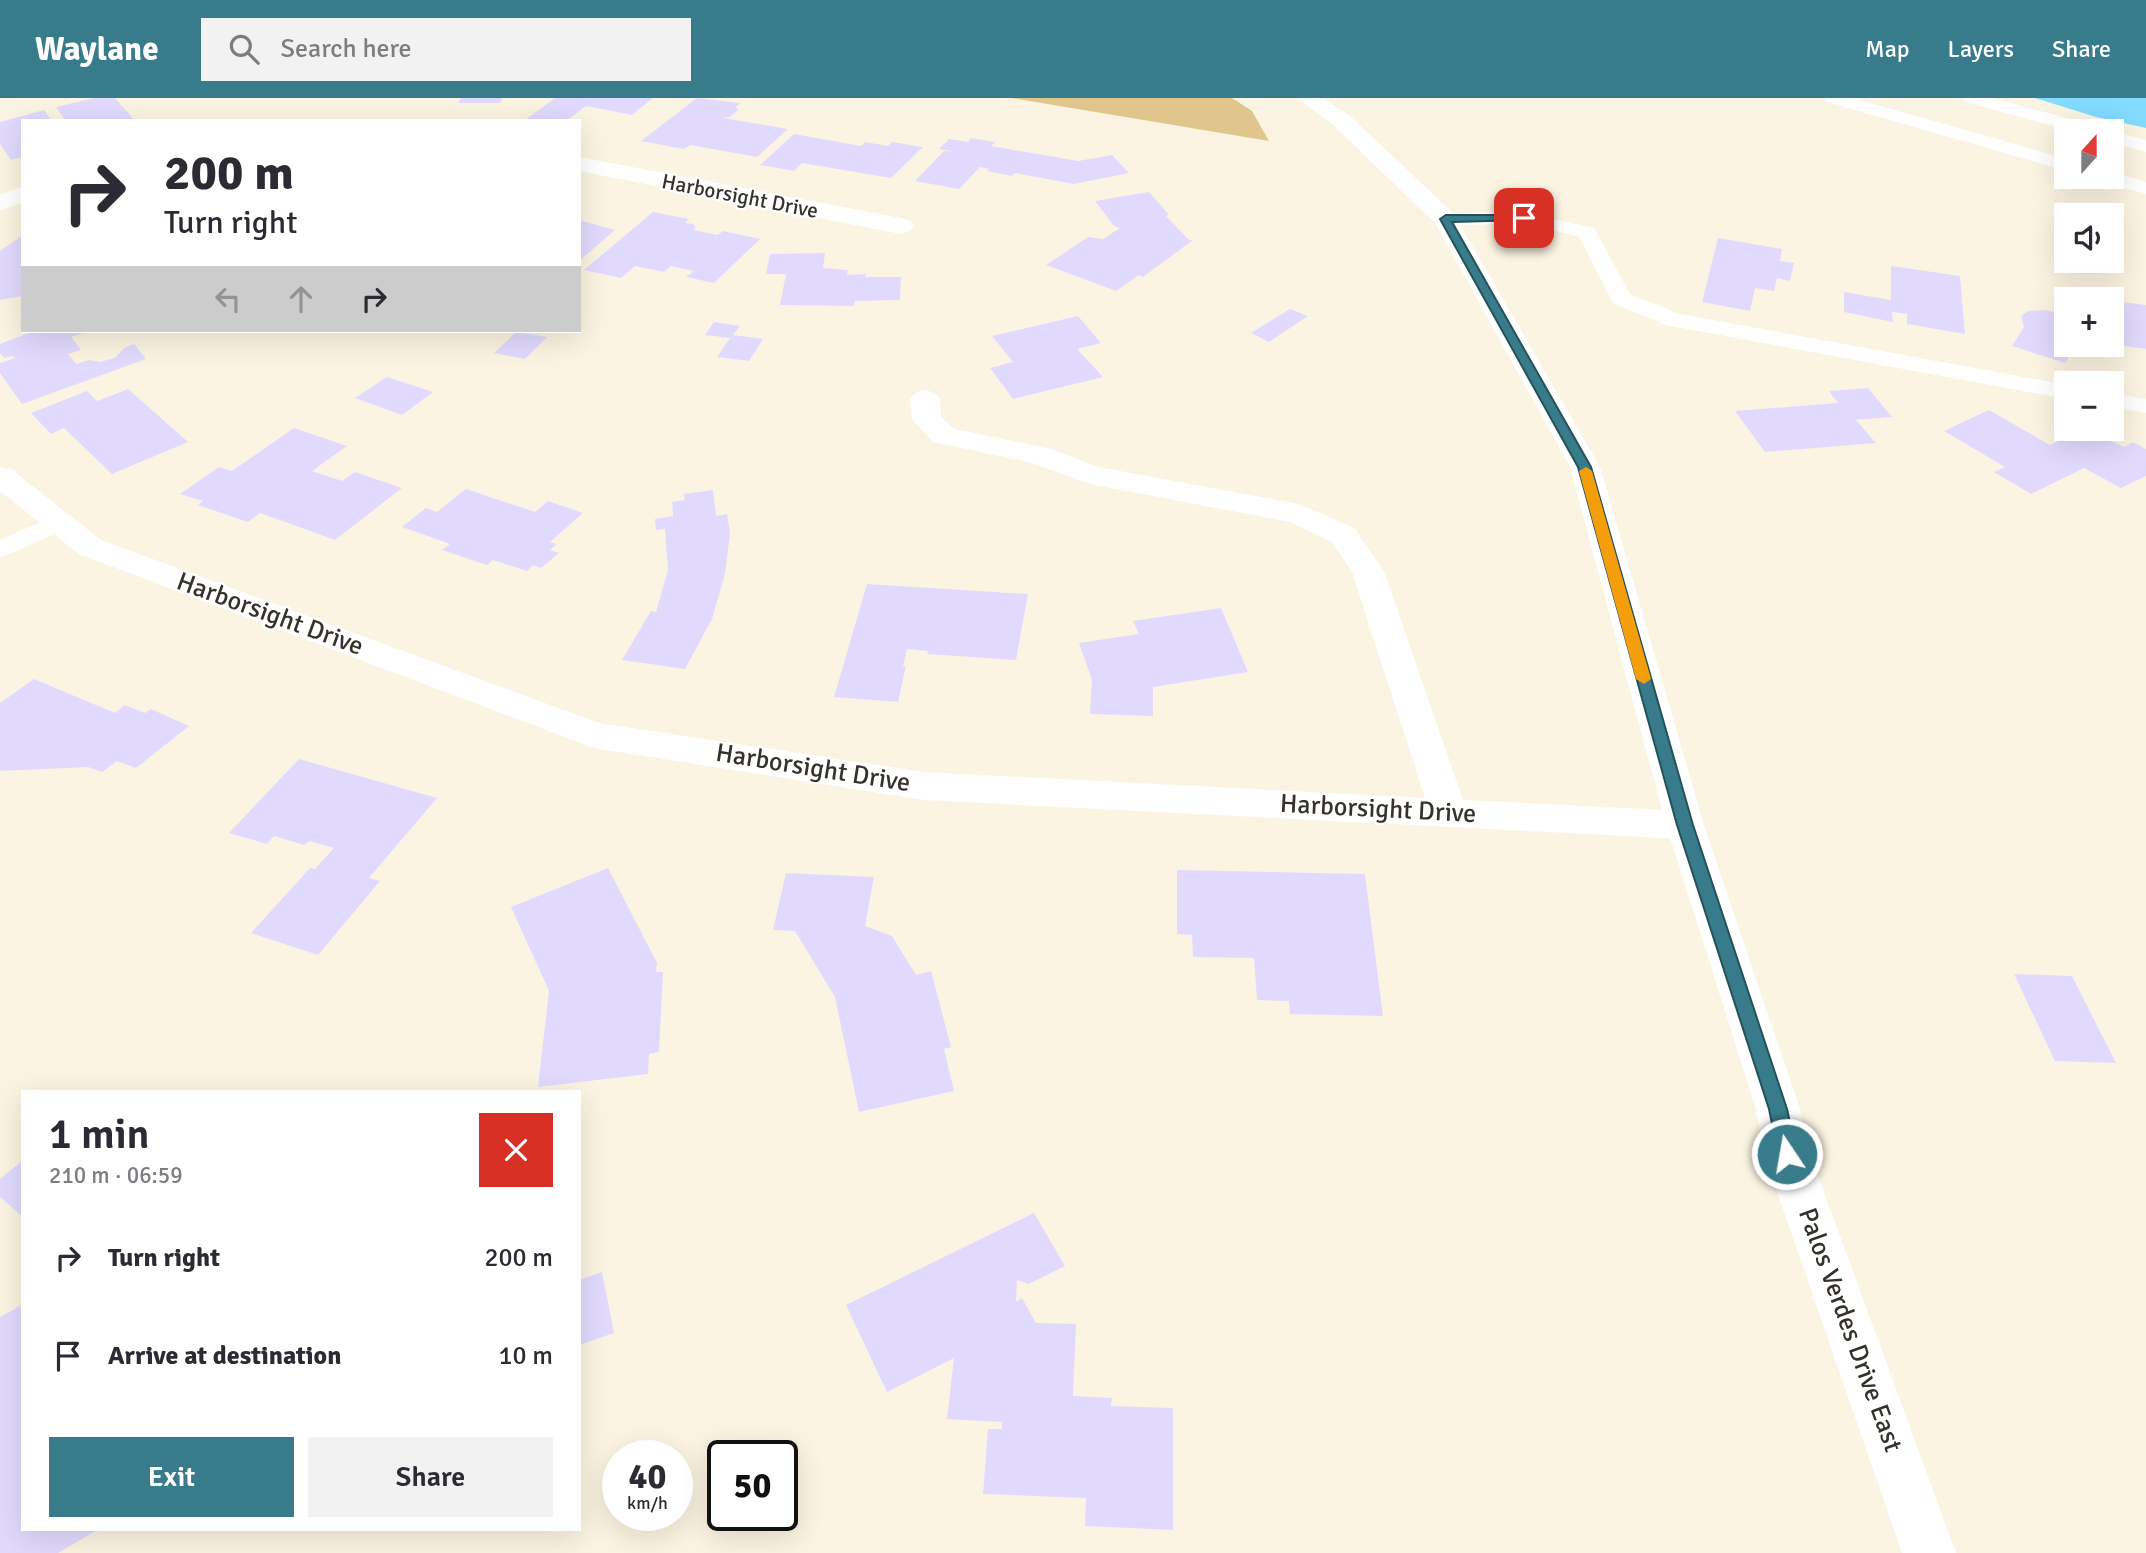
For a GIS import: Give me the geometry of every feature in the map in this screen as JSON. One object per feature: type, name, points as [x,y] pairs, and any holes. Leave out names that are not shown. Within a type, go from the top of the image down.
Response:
[{"type":"street","name":"Palos Verdes Drive East","points":[[1308,98],[1341,120],[1446,219],[1585,467],[1685,825],[1778,1109],[1787,1154],[1929,1553]]},
{"type":"street","name":"Harborsight Drive","points":[[581,164],[901,226]]},
{"type":"street","points":[[0,204],[21,194]]},
{"type":"street","points":[[925,399],[927,419],[944,436],[1037,454],[1090,475],[1299,514],[1343,535],[1368,571],[1449,813]]},
{"type":"street","name":"Harborsight Drive","points":[[0,476],[90,548],[594,735],[923,786],[1685,825]]},
{"type":"lane","points":[[1833,98],[2054,161]]},
{"type":"lane","points":[[1971,98],[2054,120]]},
{"type":"lane","points":[[2124,140],[2146,146]]},
{"type":"lane","points":[[2124,177],[2146,172]]},
{"type":"lane","points":[[2124,182],[2146,188]]},
{"type":"lane","points":[[1446,219],[1524,218],[1587,232],[1621,298],[1674,320],[2054,390]]},
{"type":"lane","points":[[2124,402],[2146,406]]},
{"type":"lane","points":[[0,550],[58,522]]},
{"type":"shaded area","points":[[1012,98],[1232,98],[1252,111],[1269,141]]},
{"type":"water","points":[[2035,98],[2146,98],[2146,128],[2124,123],[2124,119],[2096,117]]},
{"type":"building","points":[[94,98],[115,98],[133,119],[65,119],[56,107]]},
{"type":"building","points":[[461,98],[502,98],[500,103],[458,103]]},
{"type":"building","points":[[555,98],[653,98],[632,115],[586,106],[569,119],[526,119]]},
{"type":"building","points":[[697,98],[740,103],[735,108],[739,109],[730,117],[723,118],[788,129],[757,157],[690,145],[684,149],[641,141]]},
{"type":"building","points":[[44,110],[51,119],[21,119],[21,158],[11,160],[0,144],[0,122]]},
{"type":"building","points":[[794,134],[861,146],[865,142],[888,146],[892,142],[923,147],[891,178],[802,163],[794,171],[760,165]]},
{"type":"building","points":[[971,138],[995,142],[991,146],[1078,161],[1112,155],[1129,173],[1074,184],[1014,173],[1012,176],[980,167],[959,189],[915,181],[944,151],[957,152],[939,149],[949,139],[968,142]]},
{"type":"building","points":[[1149,192],[1169,215],[1166,216],[1189,240],[1193,240],[1143,277],[1139,275],[1116,291],[1046,265],[1088,237],[1103,239],[1120,228],[1114,226],[1095,201]]},
{"type":"building","points":[[653,212],[689,219],[685,223],[693,224],[696,228],[693,230],[718,235],[723,231],[760,239],[714,283],[686,277],[694,271],[671,266],[664,272],[635,266],[621,278],[584,270]]},
{"type":"building","points":[[581,221],[615,230],[581,259]]},
{"type":"building","points":[[21,236],[21,296],[0,300],[0,251]]},
{"type":"building","points":[[1718,238],[1782,249],[1780,261],[1794,263],[1790,281],[1777,278],[1774,291],[1755,288],[1750,311],[1702,302]]},
{"type":"building","points":[[825,253],[823,268],[848,270],[847,275],[901,277],[900,300],[855,301],[854,306],[780,305],[786,274],[766,274],[770,254]]},
{"type":"building","points":[[1891,266],[1960,276],[1965,334],[1907,324],[1907,314],[1892,312],[1893,322],[1844,312],[1844,292],[1891,300]]},
{"type":"building","points":[[2124,302],[2146,305],[2146,349],[2124,346]]},
{"type":"building","points":[[1290,309],[1308,316],[1269,342],[1251,333]]},
{"type":"building","points":[[2028,311],[2054,312],[2054,357],[2069,357],[2065,363],[2012,346],[2024,327],[2021,316]]},
{"type":"building","points":[[1078,316],[1101,343],[1077,349],[1103,377],[1013,399],[990,368],[1013,362],[992,336]]},
{"type":"building","points":[[714,322],[740,326],[733,335],[763,339],[749,361],[717,357],[730,338],[705,335]]},
{"type":"building","points":[[29,333],[83,333],[71,337],[81,350],[68,354],[76,364],[115,358],[124,348],[134,344],[146,359],[22,404],[0,373],[0,363],[15,358],[4,358],[0,353],[0,344]]},
{"type":"building","points":[[515,333],[547,337],[525,359],[494,353]]},
{"type":"building","points":[[387,377],[433,392],[402,415],[355,398]]},
{"type":"building","points":[[1868,388],[1892,417],[1856,420],[1876,443],[1765,452],[1735,411],[1838,403],[1829,391]]},
{"type":"building","points":[[128,389],[188,442],[112,474],[64,428],[51,434],[31,413],[87,391],[97,401]]},
{"type":"building","points":[[1989,410],[2050,445],[2059,441],[2111,441],[2124,447],[2133,442],[2146,449],[2146,476],[2121,488],[2084,468],[2031,494],[1994,472],[2005,467],[1944,431]]},
{"type":"building","points":[[294,428],[347,446],[312,471],[342,481],[355,472],[402,488],[335,540],[260,513],[248,522],[198,505],[203,501],[180,494],[219,467],[232,471]]},
{"type":"building","points":[[466,489],[535,512],[548,501],[583,513],[550,542],[557,544],[550,550],[559,553],[541,568],[533,565],[527,571],[493,560],[487,565],[442,550],[450,544],[402,527],[426,508],[437,512]]},
{"type":"building","points":[[713,490],[716,516],[727,514],[730,533],[725,574],[712,619],[685,669],[622,660],[651,611],[656,612],[668,570],[665,529],[656,530],[655,519],[673,516],[672,502],[685,500],[684,494]]},
{"type":"building","points":[[867,584],[1028,594],[1016,660],[927,654],[928,651],[907,649],[898,702],[834,697]]},
{"type":"building","points":[[1221,608],[1248,672],[1153,687],[1153,716],[1090,714],[1092,680],[1079,643],[1139,634],[1133,621]]},
{"type":"building","points":[[34,679],[115,713],[125,705],[145,713],[151,709],[189,726],[136,768],[117,761],[102,772],[88,767],[0,771],[0,703]]},
{"type":"building","points":[[299,759],[437,798],[369,878],[380,881],[318,955],[251,933],[310,868],[315,869],[334,848],[309,841],[304,845],[274,836],[267,844],[229,833]]},
{"type":"building","points":[[608,868],[657,963],[656,972],[663,972],[659,1052],[649,1054],[648,1074],[538,1087],[549,991],[511,907]]},
{"type":"building","points":[[1177,870],[1365,874],[1383,1016],[1290,1014],[1289,1001],[1257,1000],[1254,958],[1193,957],[1192,935],[1177,934]]},
{"type":"building","points":[[786,873],[874,877],[865,926],[892,936],[916,975],[931,971],[951,1047],[944,1049],[954,1091],[859,1112],[835,997],[795,931],[773,930]]},
{"type":"building","points":[[2014,974],[2072,976],[2116,1063],[2055,1061]]},
{"type":"building","points":[[21,1162],[21,1215],[0,1197],[0,1179]]},
{"type":"building","points":[[1034,1213],[1065,1266],[1029,1284],[1017,1280],[1016,1302],[1022,1298],[1036,1323],[1076,1324],[1073,1396],[1112,1398],[1111,1406],[1173,1408],[1173,1530],[1085,1526],[1086,1498],[983,1494],[988,1429],[1002,1429],[1002,1422],[947,1419],[954,1358],[887,1392],[846,1305]]},
{"type":"building","points":[[602,1272],[614,1333],[581,1344],[581,1279]]},
{"type":"building","points":[[20,1306],[21,1531],[95,1531],[58,1553],[0,1553],[0,1317]]},
{"type":"slow traffic","points":[[1586,471],[1644,679]]},
{"type":"route","points":[[1524,218],[1446,219],[1585,467],[1685,825],[1778,1109],[1787,1154]]}]
